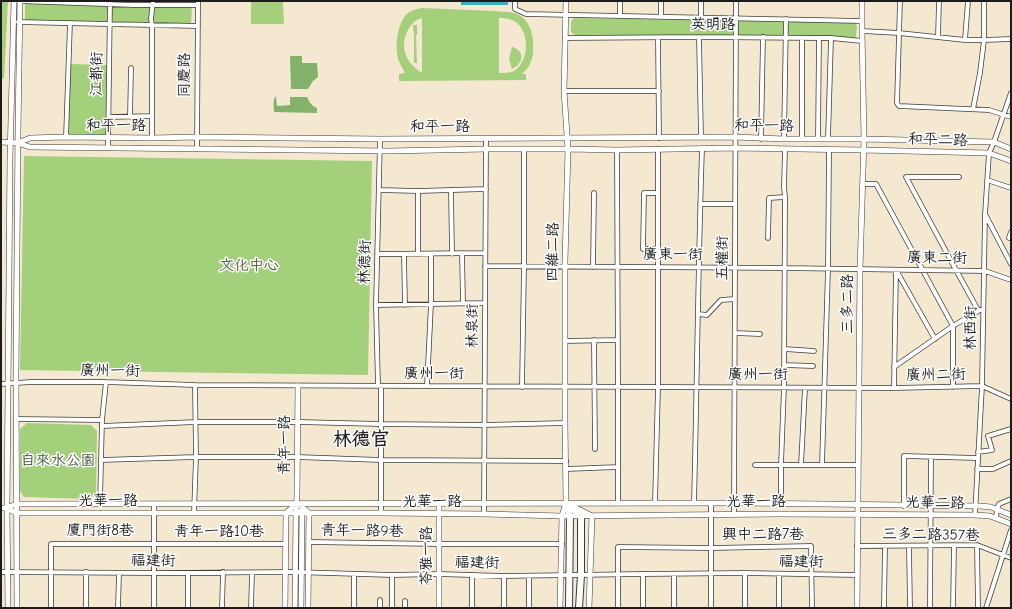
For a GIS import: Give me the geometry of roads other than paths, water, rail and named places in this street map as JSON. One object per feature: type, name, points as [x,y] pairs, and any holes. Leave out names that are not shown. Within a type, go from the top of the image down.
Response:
[{"type":"main road","name":"四維二路","points":[[566,503],[570,516],[569,608]]},
{"type":"main road","points":[[566,503],[581,516],[581,575],[579,608]]},
{"type":"street","points":[[17,608],[16,383],[18,143],[17,22],[14,1],[198,3]]},
{"type":"street","points":[[8,608],[8,572],[4,508],[8,384],[10,142],[17,22],[20,1]]},
{"type":"street","name":"英明路","points":[[515,1],[515,9],[526,14],[862,21]]},
{"type":"street","name":"四維二路","points":[[560,608],[562,516],[566,503],[565,266],[568,138],[564,91],[566,1]]},
{"type":"street","points":[[620,1],[620,16]]},
{"type":"street","points":[[661,1],[661,17]]},
{"type":"street","points":[[701,1],[701,17]]},
{"type":"street","name":"五權街","points":[[734,514],[736,1]]},
{"type":"street","name":"三多二路","points":[[857,608],[860,269],[864,139],[862,1]]},
{"type":"street","points":[[900,1],[897,103],[899,106],[989,110],[1011,117]]},
{"type":"street","points":[[938,37],[939,1]]},
{"type":"street","points":[[965,40],[968,1]]},
{"type":"street","points":[[973,109],[980,73],[984,40],[984,1]]},
{"type":"street","name":"江都街","points":[[108,148],[110,2]]},
{"type":"street","points":[[152,138],[151,19],[153,3]]},
{"type":"street","name":"同慶路","points":[[197,149],[198,3]]},
{"type":"street","points":[[784,139],[786,19]]},
{"type":"street","points":[[17,22],[198,26]]},
{"type":"street","points":[[66,137],[70,23]]},
{"type":"street","points":[[862,31],[899,33],[965,40],[1011,39]]},
{"type":"street","points":[[699,37],[701,137]]},
{"type":"street","name":"英明路","points":[[565,38],[763,37],[831,38],[862,41]]},
{"type":"street","points":[[761,139],[763,37]]},
{"type":"street","points":[[658,38],[659,138]]},
{"type":"street","points":[[802,38],[802,139]]},
{"type":"street","points":[[818,139],[819,38]]},
{"type":"street","points":[[828,139],[831,38]]},
{"type":"street","points":[[130,68],[130,117]]},
{"type":"street","points":[[564,91],[659,91]]},
{"type":"street","name":"林西街","points":[[975,515],[982,386],[989,153],[1011,93]]},
{"type":"street","points":[[108,117],[152,116]]},
{"type":"street","name":"和平一路","points":[[18,143],[30,138],[66,137],[380,139],[701,137],[761,139],[864,139]]},
{"type":"street","name":"林泉街","points":[[484,514],[486,138]]},
{"type":"street","name":"林德街","points":[[380,139],[376,305],[381,424],[381,513]]},
{"type":"street","name":"和平二路","points":[[864,139],[994,142],[1011,149]]},
{"type":"street","name":"和平一路","points":[[1,142],[18,143],[30,147],[380,151],[486,149],[617,150],[702,148],[863,150]]},
{"type":"street","points":[[694,503],[698,268],[702,148]]},
{"type":"street","points":[[655,503],[658,387],[658,149]]},
{"type":"street","points":[[781,504],[785,349],[784,149]]},
{"type":"street","points":[[522,387],[524,150]]},
{"type":"street","points":[[617,150],[618,503]]},
{"type":"street","points":[[822,465],[828,269],[829,150]]},
{"type":"street","name":"和平二路","points":[[863,150],[989,153],[1011,162]]},
{"type":"street","points":[[960,177],[906,177],[978,310]]},
{"type":"street","points":[[987,180],[1011,188]]},
{"type":"street","points":[[863,184],[876,184],[953,326],[953,387]]},
{"type":"street","points":[[379,190],[486,190]]},
{"type":"street","points":[[451,190],[452,254]]},
{"type":"street","points":[[418,191],[418,254]]},
{"type":"street","points":[[593,267],[594,193]]},
{"type":"street","points":[[658,193],[644,193],[643,242],[643,249],[658,249]]},
{"type":"street","points":[[768,238],[769,198],[785,197]]},
{"type":"street","points":[[700,204],[735,204]]},
{"type":"street","points":[[986,215],[1011,264]]},
{"type":"street","points":[[1009,238],[1011,232]]},
{"type":"street","points":[[462,253],[463,303]]},
{"type":"street","points":[[377,254],[485,253]]},
{"type":"street","points":[[404,254],[404,305]]},
{"type":"street","points":[[427,386],[431,304],[431,254]]},
{"type":"street","name":"廣東一街","points":[[485,266],[860,269]]},
{"type":"street","name":"廣東二街","points":[[860,269],[985,271],[1011,280]]},
{"type":"street","points":[[896,270],[935,339]]},
{"type":"street","points":[[894,388],[896,270]]},
{"type":"street","points":[[698,314],[707,315],[721,300],[735,299]]},
{"type":"street","points":[[376,305],[485,303]]},
{"type":"street","points":[[894,367],[953,326],[978,310],[984,309]]},
{"type":"street","points":[[735,333],[760,334]]},
{"type":"street","points":[[594,340],[595,450]]},
{"type":"street","points":[[565,341],[618,340]]},
{"type":"street","points":[[785,349],[814,351]]},
{"type":"street","points":[[784,365],[813,366]]},
{"type":"street","points":[[100,504],[102,420],[106,382]]},
{"type":"street","name":"廣州一街","points":[[1,384],[106,382],[195,386],[859,388]]},
{"type":"street","points":[[194,513],[196,457],[195,386]]},
{"type":"street","name":"青年一路","points":[[294,608],[298,386]]},
{"type":"street","name":"廣州二街","points":[[859,388],[982,386],[1011,399]]},
{"type":"street","points":[[801,465],[805,388]]},
{"type":"street","points":[[16,419],[102,420]]},
{"type":"street","points":[[102,426],[196,422],[484,425],[565,423]]},
{"type":"street","points":[[978,452],[992,450],[988,436],[1011,429]]},
{"type":"street","points":[[904,506],[904,456],[977,458]]},
{"type":"street","points":[[101,460],[196,457],[297,457],[381,460],[566,461]]},
{"type":"street","points":[[930,608],[931,457]]},
{"type":"street","points":[[977,469],[992,469],[1011,461]]},
{"type":"street","points":[[755,465],[858,465]]},
{"type":"street","points":[[566,468],[618,467]]},
{"type":"street","points":[[996,518],[999,504],[1011,499]]},
{"type":"street","name":"苓雅一路","points":[[438,608],[439,503]]},
{"type":"street","points":[[566,503],[592,516],[589,608]]},
{"type":"street","points":[[711,503],[711,608]]},
{"type":"street","name":"光華一路","points":[[4,508],[16,504],[734,503],[858,505]]},
{"type":"street","points":[[154,504],[154,608]]},
{"type":"street","points":[[285,608],[286,513],[297,504],[309,513],[308,608]]},
{"type":"street","name":"青年一路","points":[[297,504],[302,513]]},
{"type":"street","name":"光華二路","points":[[858,505],[991,507],[1011,515]]},
{"type":"street","name":"光華一路","points":[[4,508],[16,513],[381,513],[562,516],[858,514]]},
{"type":"street","points":[[301,608],[302,513]]},
{"type":"street","name":"光華二路","points":[[858,514],[975,515],[990,516],[1011,524]]},
{"type":"street","points":[[986,608],[1002,554],[1011,530]]},
{"type":"street","name":"青年一路9巷","points":[[309,542],[562,544]]},
{"type":"street","name":"青年一路10巷","points":[[153,543],[285,544]]},
{"type":"street","name":"廈門街8巷","points":[[51,572],[51,544],[153,543]]},
{"type":"street","points":[[953,608],[954,545]]},
{"type":"street","points":[[977,545],[978,608]]},
{"type":"street","name":"三多二路357巷","points":[[857,546],[977,545],[1011,558]]},
{"type":"street","name":"興中二路7巷","points":[[711,548],[811,546],[811,574]]},
{"type":"street","points":[[884,608],[885,546]]},
{"type":"street","points":[[909,546],[910,608]]},
{"type":"street","points":[[618,608],[618,547],[711,548]]},
{"type":"street","name":"福建街","points":[[1,572],[154,574],[309,572],[504,576],[745,573],[857,575]]},
{"type":"street","points":[[51,572],[51,608]]},
{"type":"street","points":[[86,572],[86,608]]},
{"type":"street","points":[[222,572],[222,608]]},
{"type":"street","points":[[118,608],[119,573]]},
{"type":"street","points":[[188,573],[188,608]]},
{"type":"street","points":[[251,608],[252,573]]},
{"type":"street","points":[[745,573],[745,608]]},
{"type":"street","points":[[354,574],[354,608]]},
{"type":"street","points":[[392,574],[392,608]]},
{"type":"street","points":[[643,574],[643,608]]},
{"type":"street","points":[[674,574],[674,608]]},
{"type":"street","points":[[779,574],[779,608]]},
{"type":"street","points":[[811,574],[812,608]]},
{"type":"street","points":[[472,575],[472,608]]},
{"type":"street","points":[[504,576],[504,608]]},
{"type":"street","points":[[528,608],[530,576]]},
{"type":"street","points":[[380,600],[380,608]]},
{"type":"street","points":[[405,601],[406,608]]},
{"type":"water","points":[[461,1],[508,1],[508,5],[461,5]]},
{"type":"district","name":"林德官","points":[[361,440]]},
{"type":"park label","name":"文化中心","points":[[249,266]]},
{"type":"park label","name":"自來水公園","points":[[58,461]]}]
